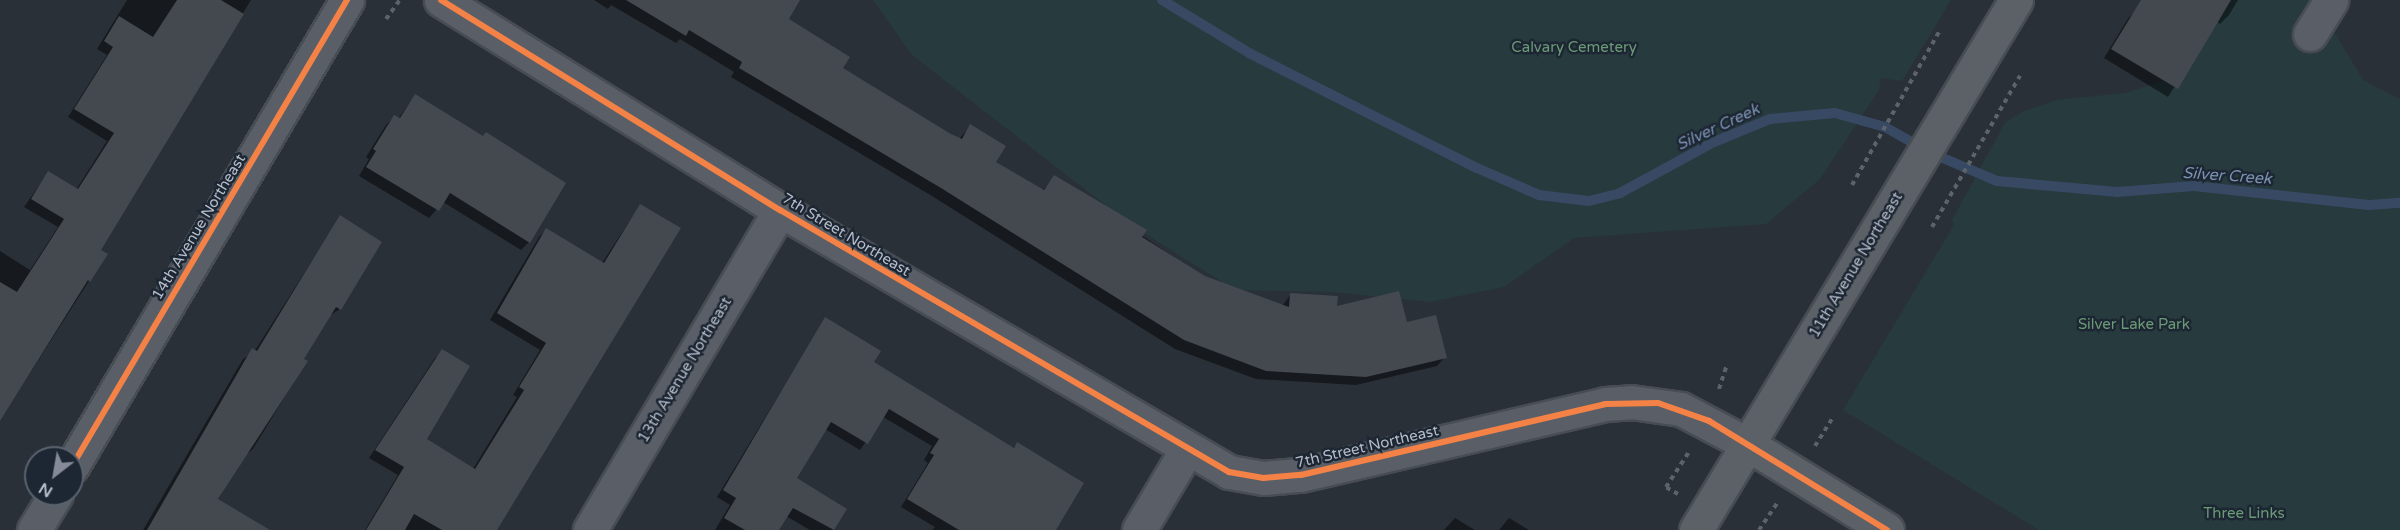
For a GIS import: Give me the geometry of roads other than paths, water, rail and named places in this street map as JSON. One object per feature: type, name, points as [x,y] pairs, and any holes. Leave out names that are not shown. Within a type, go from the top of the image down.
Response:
[{"type":"main road","name":"11th Avenue Northeast","points":[[1696,530],[2016,0]]},
{"type":"main road","name":"7th Street Northeast","points":[[1749,445],[1887,530]]},
{"type":"street","name":"14th Avenue Northeast","points":[[84,446],[347,0]]},
{"type":"street","name":"7th Street Northeast","points":[[441,0],[780,210],[1186,451],[1229,472],[1263,478],[1301,475],[1605,404],[1631,402],[1681,409],[1749,445]]},
{"type":"street","points":[[2310,34],[2331,0]]},
{"type":"street","name":"13th Avenue Northeast","points":[[590,530],[780,210]]},
{"type":"street","points":[[1139,530],[1186,451]]},
{"type":"street","points":[[34,530],[49,506]]},
{"type":"waterway","name":"Silver Creek","points":[[1162,0],[1249,53],[1477,168],[1539,195],[1589,201],[1620,193],[1714,142],[1770,119],[1835,113],[1885,127],[1931,153],[1997,181],[2117,192],[2194,186],[2369,205],[2400,203]]},
{"type":"park label","name":"Calvary Cemetery","points":[[1574,48]]},
{"type":"park label","name":"Silver Lake Park","points":[[2134,325]]},
{"type":"park label","name":"Three Links","points":[[2244,514]]}]
